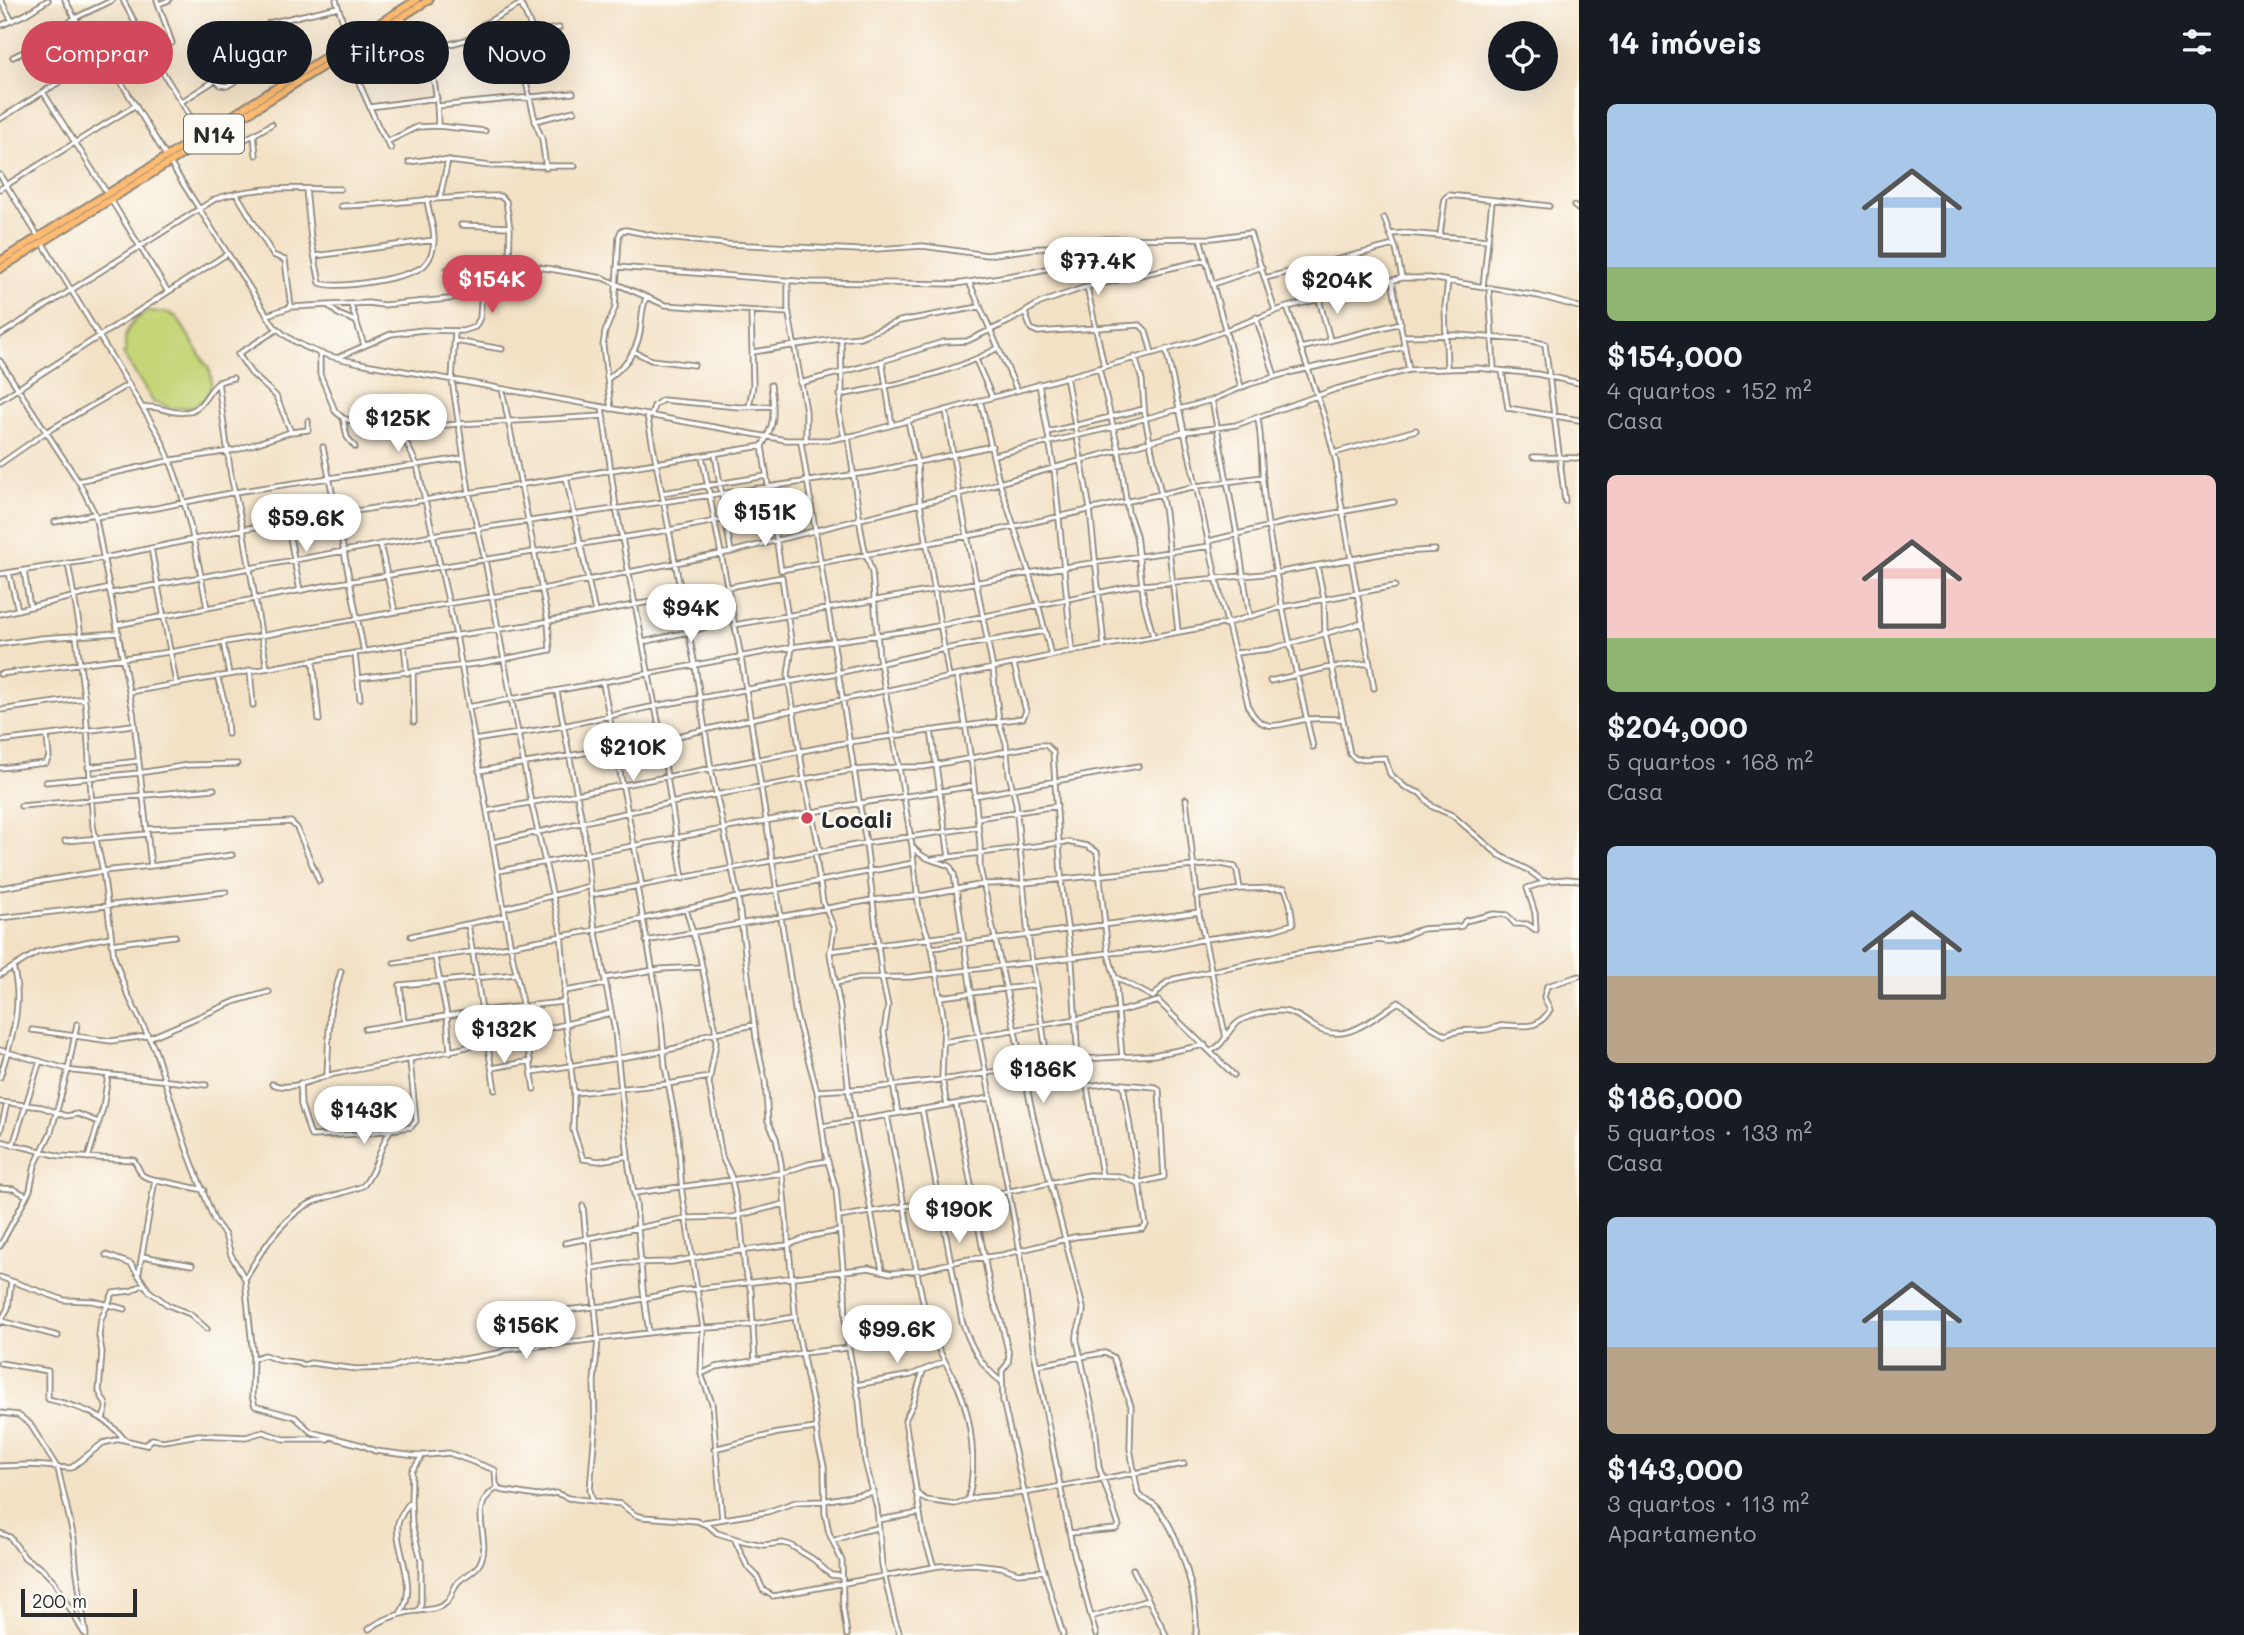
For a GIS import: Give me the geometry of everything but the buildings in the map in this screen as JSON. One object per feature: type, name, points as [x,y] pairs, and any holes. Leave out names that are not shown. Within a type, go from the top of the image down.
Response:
[{"type":"main road","name":"N14","points":[[386,21],[416,0]]},
{"type":"main road","name":"N14","points":[[395,21],[429,0]]},
{"type":"main road","name":"N14","points":[[0,269],[40,240],[326,61]]},
{"type":"main road","name":"N14","points":[[0,261],[40,240]]},
{"type":"street","points":[[1,0],[12,21]]},
{"type":"street","points":[[0,26],[48,0]]},
{"type":"street","points":[[65,0],[77,21]]},
{"type":"street","points":[[13,57],[36,46],[75,18],[113,0]]},
{"type":"street","points":[[123,0],[134,21]]},
{"type":"street","points":[[164,21],[158,2],[169,0]]},
{"type":"street","points":[[336,0],[342,21]]},
{"type":"street","points":[[489,21],[520,2],[529,21]]},
{"type":"street","points":[[278,21],[338,7]]},
{"type":"street","points":[[402,17],[405,21]]},
{"type":"street","points":[[0,119],[56,84]]},
{"type":"street","points":[[123,84],[198,210],[267,315],[288,339],[320,354],[337,358],[767,437],[803,441],[846,437],[1197,341],[1287,307],[1414,276],[1539,296],[1579,307]]},
{"type":"street","points":[[170,84],[202,138],[212,146],[240,142],[272,124]]},
{"type":"street","points":[[181,102],[208,84]]},
{"type":"street","points":[[362,84],[391,149]]},
{"type":"street","points":[[434,84],[438,126]]},
{"type":"street","points":[[526,84],[542,139],[546,168]]},
{"type":"street","points":[[43,92],[168,293]]},
{"type":"street","points":[[438,106],[573,93]]},
{"type":"street","points":[[370,107],[437,98]]},
{"type":"street","points":[[0,189],[136,105]]},
{"type":"street","points":[[535,121],[574,111]]},
{"type":"street","points":[[387,142],[410,129],[438,126],[485,131]]},
{"type":"street","points":[[254,135],[256,155]]},
{"type":"street","points":[[409,162],[431,159],[491,166],[575,166]]},
{"type":"street","points":[[440,197],[448,160]]},
{"type":"street","points":[[0,176],[72,289],[172,460],[193,539],[207,608]]},
{"type":"street","points":[[0,335],[215,199],[236,193],[273,189],[340,189]]},
{"type":"street","points":[[306,189],[314,256],[322,284],[365,284],[423,267],[430,257],[434,240],[427,199]]},
{"type":"street","points":[[236,193],[273,254],[285,260],[291,307]]},
{"type":"street","points":[[341,206],[468,195],[504,197],[510,227],[509,262]]},
{"type":"street","points":[[1440,235],[1446,196],[1549,206]]},
{"type":"street","points":[[1483,287],[1492,201]]},
{"type":"street","points":[[1574,206],[1579,210]]},
{"type":"street","points":[[1384,218],[1402,278]]},
{"type":"street","points":[[461,225],[510,227]]},
{"type":"street","points":[[611,409],[603,338],[615,308],[619,236],[621,231],[626,230],[666,238],[725,244],[860,250],[932,246],[987,255],[1106,239],[1200,238],[1250,233],[1275,311]]},
{"type":"street","points":[[1390,234],[1488,240]]},
{"type":"street","points":[[1200,238],[1227,328],[1241,387]]},
{"type":"street","points":[[314,256],[434,240]]},
{"type":"street","points":[[1265,278],[1394,245]]},
{"type":"street","points":[[617,267],[788,281],[970,284],[1136,249]]},
{"type":"street","points":[[0,400],[227,254]]},
{"type":"street","points":[[337,358],[398,333],[470,330],[478,324],[484,259]]},
{"type":"street","points":[[447,269],[484,259],[509,262],[595,276],[646,298],[676,307],[789,313]]},
{"type":"street","points":[[800,383],[943,342],[964,342],[1040,303],[1087,287],[1206,260]]},
{"type":"street","points":[[1213,284],[1262,267]]},
{"type":"street","points":[[1392,280],[1409,370]]},
{"type":"street","points":[[788,281],[789,313],[806,411],[803,441],[807,480],[861,803],[877,946],[888,1006],[884,1032],[891,1085],[898,1113]]},
{"type":"street","points":[[1447,368],[1445,335],[1448,281]]},
{"type":"street","points":[[970,284],[1017,390]]},
{"type":"street","points":[[1087,287],[1153,636]]},
{"type":"street","points":[[1489,288],[1494,369]]},
{"type":"street","points":[[267,315],[291,307],[368,303],[383,305],[449,299],[481,289]]},
{"type":"street","points":[[608,379],[629,361],[634,352],[640,329],[640,313],[646,298]]},
{"type":"street","points":[[1319,299],[1330,340]]},
{"type":"street","points":[[351,305],[364,345]]},
{"type":"street","points":[[330,307],[338,314],[356,321]]},
{"type":"street","points":[[752,352],[868,335],[900,321],[979,307]]},
{"type":"street","points":[[1287,307],[1334,453],[1374,688]]},
{"type":"street","points":[[749,407],[753,385],[751,311]]},
{"type":"street","points":[[1025,312],[1034,331],[1140,325],[1146,331],[1152,353]]},
{"type":"street","points":[[1256,317],[1275,376]]},
{"type":"street","points":[[1301,348],[1401,323]]},
{"type":"street","points":[[278,329],[238,354],[251,373],[276,396],[291,432]]},
{"type":"street","points":[[455,331],[452,380],[469,492],[485,561],[537,832],[561,935],[565,991],[562,1002],[574,1093],[573,1130],[581,1157],[588,1161],[628,1156]]},
{"type":"street","points":[[1404,336],[1492,337],[1545,344],[1565,501]]},
{"type":"street","points":[[841,339],[839,413],[853,474],[866,556],[872,572],[877,636],[912,846],[916,896],[932,948],[944,1020],[942,1079],[947,1105]]},
{"type":"street","points":[[455,341],[502,349]]},
{"type":"street","points":[[994,455],[1050,444],[1212,400],[1275,376],[1405,346]]},
{"type":"street","points":[[840,395],[939,373],[998,348]]},
{"type":"street","points":[[1166,349],[1217,579],[1249,708],[1259,722],[1276,726],[1307,719],[1342,719]]},
{"type":"street","points":[[634,352],[651,360],[694,365]]},
{"type":"street","points":[[320,354],[320,374],[329,402],[335,411],[344,418],[396,430],[603,416]]},
{"type":"street","points":[[1135,358],[1142,380],[1144,418],[1161,493],[1178,631]]},
{"type":"street","points":[[975,360],[992,397]]},
{"type":"street","points":[[0,361],[78,481],[95,515],[130,692],[150,866]]},
{"type":"street","points":[[882,361],[892,425]]},
{"type":"street","points":[[0,674],[170,652],[541,589],[731,552],[959,494],[1184,432],[1218,428],[1258,418],[1317,396],[1409,370],[1494,369],[1579,383]]},
{"type":"street","points":[[1502,370],[1508,408],[1579,420]]},
{"type":"street","points":[[1066,376],[1090,509],[1104,646]]},
{"type":"street","points":[[144,408],[158,406],[170,411],[191,411],[205,401],[218,382],[233,378]]},
{"type":"street","points":[[218,382],[227,451],[267,668]]},
{"type":"street","points":[[0,464],[46,432],[129,384]]},
{"type":"street","points":[[1039,384],[1060,516],[1072,652]]},
{"type":"street","points":[[771,385],[772,430],[762,446],[792,647],[789,683],[818,852],[819,882],[825,909],[834,928],[830,951],[849,1089],[882,1270]]},
{"type":"street","points":[[358,678],[413,673],[550,650],[548,621],[502,389]]},
{"type":"street","points":[[773,406],[749,407],[662,400],[654,406],[649,416],[655,463],[689,632],[711,769],[738,897],[754,1025],[765,1080],[769,1128],[779,1150],[795,1317],[824,1466],[823,1501],[827,1524],[842,1561],[847,1635]]},
{"type":"street","points":[[980,400],[999,482],[1016,526],[1051,656]]},
{"type":"street","points":[[1212,400],[1250,617]]},
{"type":"street","points":[[602,407],[616,508],[655,706],[682,879]]},
{"type":"street","points":[[1048,432],[1144,409]]},
{"type":"street","points":[[946,410],[959,494],[993,669],[999,722],[1014,789],[1028,936],[1048,1063]]},
{"type":"street","points":[[344,418],[347,437],[355,447]]},
{"type":"street","points":[[1258,418],[1275,573],[1313,747]]},
{"type":"street","points":[[78,481],[242,448],[291,432],[308,430],[308,421]]},
{"type":"street","points":[[908,421],[917,463],[920,503],[949,677]]},
{"type":"street","points":[[396,430],[404,438],[417,465],[456,635],[510,946],[523,1005],[534,1090]]},
{"type":"street","points":[[1334,453],[1416,430]]},
{"type":"street","points":[[0,574],[104,558],[287,521],[762,446]]},
{"type":"street","points":[[0,614],[75,596],[158,584],[432,535],[853,474],[992,446]]},
{"type":"street","points":[[323,447],[364,652]]},
{"type":"street","points":[[715,454],[731,552]]},
{"type":"street","points":[[702,456],[741,657],[796,1015],[817,1091],[827,1161],[836,1189],[848,1348],[856,1385],[865,1461],[874,1492],[885,1576],[900,1635]]},
{"type":"street","points":[[55,522],[157,508],[235,492],[463,457]]},
{"type":"street","points":[[1533,457],[1579,458]]},
{"type":"street","points":[[662,493],[766,476]]},
{"type":"street","points":[[566,477],[595,612]]},
{"type":"street","points":[[781,570],[967,536],[1197,486],[1263,477]]},
{"type":"street","points":[[117,625],[351,582],[669,530],[726,519],[770,506],[811,500]]},
{"type":"street","points":[[734,625],[1209,544],[1268,527],[1394,502]]},
{"type":"street","points":[[287,521],[300,591]]},
{"type":"street","points":[[380,544],[396,612]]},
{"type":"street","points":[[151,547],[176,683]]},
{"type":"street","points":[[468,708],[792,647],[922,629],[1099,592],[1142,585],[1244,577],[1397,552],[1435,550]]},
{"type":"street","points":[[68,563],[75,596],[85,698],[90,800],[103,871],[111,944],[127,993],[149,1037],[214,1220],[225,1234],[234,1261],[245,1279],[253,1359],[252,1396],[256,1406],[295,1417],[311,1432],[384,1453],[449,1453],[493,1467],[497,1488]]},
{"type":"street","points":[[1317,566],[1324,599],[1325,632],[1350,754],[1356,759],[1385,758],[1390,774],[1405,787],[1420,793],[1433,807],[1452,815],[1499,855],[1546,882]]},
{"type":"street","points":[[24,571],[30,607]]},
{"type":"street","points":[[9,573],[18,610]]},
{"type":"street","points":[[130,692],[497,630],[782,577]]},
{"type":"street","points":[[479,771],[661,740],[1051,656],[1228,624],[1282,607],[1395,586]]},
{"type":"street","points":[[643,642],[689,632],[733,618]]},
{"type":"street","points":[[1236,653],[1270,649],[1363,623]]},
{"type":"street","points":[[474,740],[789,683],[881,665],[944,649],[1045,631]]},
{"type":"street","points":[[0,644],[119,633]]},
{"type":"street","points":[[222,642],[229,674]]},
{"type":"street","points":[[404,645],[407,673]]},
{"type":"street","points":[[355,654],[360,699]]},
{"type":"street","points":[[313,661],[318,720]]},
{"type":"street","points":[[1270,681],[1297,674],[1370,663]]},
{"type":"street","points":[[487,811],[849,742],[1023,718],[1026,715],[1014,665]]},
{"type":"street","points":[[250,670],[253,705]]},
{"type":"street","points":[[413,673],[414,722]]},
{"type":"street","points":[[218,676],[225,703],[228,734]]},
{"type":"street","points":[[957,677],[971,759],[984,884],[1021,1066],[1083,1308],[1083,1318],[1076,1334],[1094,1416],[1097,1460],[1118,1529],[1070,1533]]},
{"type":"street","points":[[603,684],[633,845],[642,918],[660,1010],[663,1051],[678,1135],[682,1188],[703,1328],[701,1374],[712,1403],[722,1519]]},
{"type":"street","points":[[558,692],[582,823],[595,930],[618,1058],[649,1334]]},
{"type":"street","points":[[0,710],[85,698]]},
{"type":"street","points":[[0,741],[134,725]]},
{"type":"street","points":[[931,730],[948,857]]},
{"type":"street","points":[[0,768],[46,763],[49,757],[47,737]]},
{"type":"street","points":[[493,842],[760,786],[854,771],[937,764],[1039,745],[1051,747],[1078,1059],[1087,1086],[1102,1175]]},
{"type":"street","points":[[88,766],[138,761]]},
{"type":"street","points":[[46,782],[89,779],[188,765],[237,764]]},
{"type":"street","points":[[975,796],[1138,766]]},
{"type":"street","points":[[499,871],[861,803],[974,786]]},
{"type":"street","points":[[21,806],[214,789]]},
{"type":"street","points":[[1186,799],[1196,896],[1227,1040]]},
{"type":"street","points":[[976,818],[1057,806]]},
{"type":"street","points":[[65,841],[146,831],[291,822],[297,828],[319,881]]},
{"type":"street","points":[[591,895],[866,843],[978,827]]},
{"type":"street","points":[[928,860],[1070,842],[1093,848],[1099,859],[1108,953],[1115,977],[1122,1057]]},
{"type":"street","points":[[912,846],[919,855],[928,860],[950,866],[954,874],[971,995],[1020,1251],[1034,1352],[1070,1533],[1097,1635]]},
{"type":"street","points":[[0,888],[103,871],[232,855]]},
{"type":"street","points":[[394,963],[595,930],[738,897],[913,863]]},
{"type":"street","points":[[646,941],[781,916],[984,884],[1024,883],[1222,864],[1234,867],[1237,871],[1240,889]]},
{"type":"street","points":[[1153,997],[1166,983],[1174,979],[1292,954],[1379,940],[1386,943],[1421,930],[1444,930],[1462,926],[1465,921],[1494,914],[1507,915],[1515,924],[1527,923],[1536,930],[1535,913],[1527,888],[1546,882],[1579,880]]},
{"type":"street","points":[[505,908],[590,886]]},
{"type":"street","points":[[836,983],[858,978],[910,977],[1032,961],[1158,949],[1205,939],[1273,930],[1293,924],[1285,888],[1240,889],[1196,896]]},
{"type":"street","points":[[0,918],[226,892]]},
{"type":"street","points":[[686,909],[716,1032],[709,1077],[722,1157],[732,1179],[739,1216],[751,1291],[755,1361]]},
{"type":"street","points":[[932,948],[1199,912]]},
{"type":"street","points":[[411,936],[506,915]]},
{"type":"street","points":[[468,924],[495,1090]]},
{"type":"street","points":[[830,951],[963,934]]},
{"type":"street","points":[[111,944],[175,936]]},
{"type":"street","points":[[0,975],[38,953],[110,937]]},
{"type":"street","points":[[435,957],[447,1016],[450,1052]]},
{"type":"street","points":[[0,1077],[15,1027],[18,997],[13,967]]},
{"type":"street","points":[[565,991],[652,971],[702,967]]},
{"type":"street","points":[[327,1076],[330,1010],[341,971]]},
{"type":"street","points":[[404,1023],[400,985],[516,974]]},
{"type":"street","points":[[1211,1051],[1227,1040],[1235,1024],[1278,1011],[1296,1015],[1324,1031],[1344,1034],[1399,1002],[1445,1035],[1469,1028],[1485,1030],[1506,1025],[1515,1028],[1532,1026],[1545,1018],[1550,1010],[1544,997],[1546,986],[1579,976]]},
{"type":"street","points":[[1115,977],[1158,1001],[1234,1075]]},
{"type":"street","points":[[940,998],[1036,985]]},
{"type":"street","points":[[32,1030],[111,1041],[149,1037],[236,1001],[270,992]]},
{"type":"street","points":[[943,1042],[1117,1012],[1158,1001]]},
{"type":"street","points":[[365,1029],[483,1010],[562,1002]]},
{"type":"street","points":[[272,1084],[285,1087],[450,1052],[611,1013]]},
{"type":"street","points":[[0,1246],[3,1235],[27,1196],[36,1165],[51,1132],[77,1024]]},
{"type":"street","points":[[533,1072],[663,1051],[716,1032],[754,1025]]},
{"type":"street","points":[[817,1091],[942,1079],[1078,1059],[1153,1055],[1205,1045]]},
{"type":"street","points":[[0,1050],[68,1070],[206,1085]]},
{"type":"street","points":[[300,1083],[300,1105],[311,1136],[390,1131],[414,1126],[416,1121],[410,1060]]},
{"type":"street","points":[[492,1069],[531,1060]]},
{"type":"street","points":[[13,1145],[40,1061]]},
{"type":"street","points":[[88,1158],[103,1108],[108,1076]]},
{"type":"street","points":[[574,1093],[668,1084],[709,1077]]},
{"type":"street","points":[[838,1217],[1009,1191],[1074,1177],[1119,1176],[1138,1182],[1161,1178],[1166,1173],[1159,1090],[1155,1087],[1123,1084],[1087,1086]]},
{"type":"street","points":[[535,1313],[869,1268],[890,1273],[917,1271],[1064,1240],[1145,1227],[1123,1084]]},
{"type":"street","points":[[823,1126],[991,1098]]},
{"type":"street","points":[[0,1102],[56,1111],[66,1116],[78,1114],[98,1122]]},
{"type":"street","points":[[0,1132],[7,1103]]},
{"type":"street","points":[[956,1104],[991,1294],[1009,1355],[1008,1363],[1002,1371],[1003,1401],[1043,1571],[1063,1635]]},
{"type":"street","points":[[922,1109],[962,1321],[970,1345],[984,1366],[1002,1382]]},
{"type":"street","points":[[887,1115],[926,1318],[962,1396],[975,1469],[968,1499]]},
{"type":"street","points":[[245,1279],[285,1222],[309,1204],[360,1188],[364,1184],[374,1171],[376,1158],[390,1131]]},
{"type":"street","points":[[0,1141],[60,1156],[134,1160],[142,1175],[204,1190]]},
{"type":"street","points":[[635,1194],[782,1173],[827,1161]]},
{"type":"street","points":[[139,1274],[155,1180]]},
{"type":"street","points":[[0,1188],[14,1189],[27,1196]]},
{"type":"street","points":[[565,1243],[686,1218],[739,1216],[784,1204]]},
{"type":"street","points":[[583,1206],[593,1268],[598,1340],[590,1490],[593,1501]]},
{"type":"street","points":[[593,1268],[671,1262],[787,1245],[812,1236],[839,1231]]},
{"type":"street","points":[[106,1255],[126,1260],[162,1302],[190,1314],[208,1329]]},
{"type":"street","points":[[142,1256],[192,1265]]},
{"type":"street","points":[[0,1277],[64,1300],[125,1308]]},
{"type":"street","points":[[12,1282],[8,1308],[1,1322],[58,1336]]},
{"type":"street","points":[[103,1418],[107,1410],[106,1401],[99,1391],[101,1320],[115,1292],[131,1291],[144,1284]]},
{"type":"street","points":[[253,1359],[264,1355],[306,1366],[311,1363],[356,1369],[390,1368],[414,1360],[464,1359],[505,1350],[754,1324],[795,1317]]},
{"type":"street","points":[[701,1374],[716,1367],[848,1348]]},
{"type":"street","points":[[1038,1365],[1097,1353],[1110,1354],[1118,1367],[1131,1406],[1130,1448],[1140,1498],[1156,1507],[1175,1538],[1183,1558],[1195,1613],[1196,1635]]},
{"type":"street","points":[[856,1385],[923,1371],[944,1362]]},
{"type":"street","points":[[0,1363],[48,1371],[48,1399],[103,1418],[124,1439]]},
{"type":"street","points":[[923,1371],[905,1420],[926,1545],[934,1567]]},
{"type":"street","points":[[0,1413],[18,1415],[30,1424],[58,1469],[74,1539],[86,1635]]},
{"type":"street","points":[[714,1449],[778,1433],[816,1428]]},
{"type":"street","points":[[0,1466],[71,1468],[103,1443],[124,1439],[146,1445],[152,1439],[163,1441],[198,1435],[246,1437],[263,1432],[284,1439],[331,1439]]},
{"type":"street","points":[[418,1611],[421,1605],[421,1560],[412,1525],[411,1501],[412,1471],[423,1455]]},
{"type":"street","points":[[916,1493],[926,1500],[964,1502],[968,1499],[1024,1493],[1184,1464]]},
{"type":"street","points":[[369,1629],[386,1618],[440,1607],[449,1601],[454,1586],[479,1564],[484,1550],[480,1523],[482,1508],[488,1494],[497,1488],[537,1496],[556,1493],[568,1499],[621,1504],[635,1515],[643,1517],[703,1522],[766,1511],[796,1502],[823,1501],[874,1492]]},
{"type":"street","points":[[400,1614],[405,1603],[407,1568],[398,1521],[411,1501]]},
{"type":"street","points":[[878,1520],[920,1513]]},
{"type":"street","points":[[703,1522],[718,1533],[754,1544],[790,1545],[813,1559],[831,1575],[841,1576]]},
{"type":"street","points":[[833,1541],[878,1528]]},
{"type":"street","points":[[0,1533],[9,1537],[25,1558],[54,1581],[86,1635]]},
{"type":"street","points":[[734,1538],[747,1566],[757,1576],[763,1590],[773,1596],[934,1567],[974,1564],[1001,1567],[1018,1573],[1043,1571]]},
{"type":"street","points":[[1133,1569],[1166,1635]]},
{"type":"street","points":[[1091,1616],[1148,1600]]},
{"type":"green space","points":[[149,311],[169,313],[177,317],[210,371],[209,392],[196,405],[177,408],[154,403],[123,354],[126,351],[125,338],[130,327]]},
{"type":"place","name":"Locali","points":[[807,818]]}]
